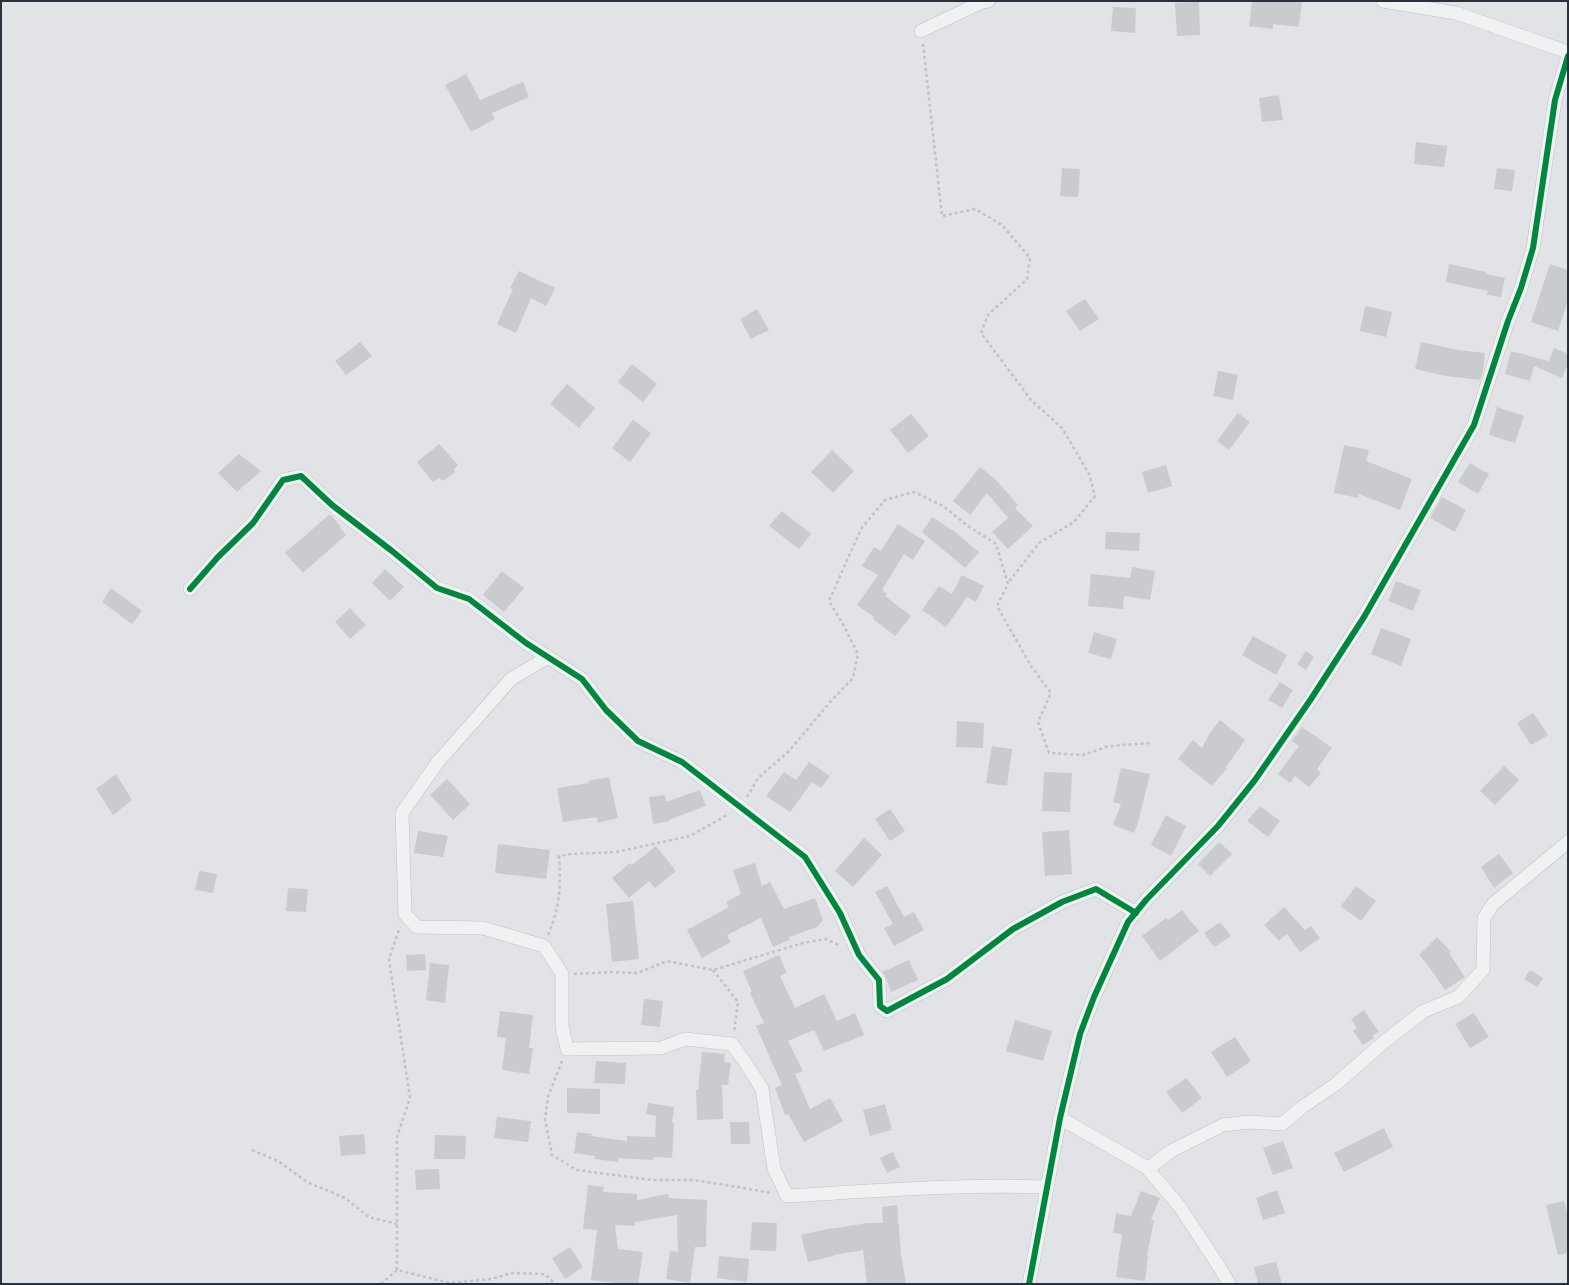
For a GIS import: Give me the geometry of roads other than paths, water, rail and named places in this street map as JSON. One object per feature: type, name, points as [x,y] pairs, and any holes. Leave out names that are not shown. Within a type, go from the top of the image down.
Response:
[{"type":"street","points":[[921,31],[982,2],[988,1]]},
{"type":"street","points":[[1383,1],[1456,7],[1568,52]]},
{"type":"street","points":[[1029,1284],[1060,1118],[1080,1034],[1094,997],[1128,922],[1218,826],[1255,780],[1303,711],[1364,617],[1474,425],[1508,321],[1522,288],[1533,248],[1555,100],[1568,56]]},
{"type":"street","points":[[190,589],[218,557],[253,523],[283,480],[301,476],[332,505],[437,588],[468,599],[526,643],[582,679],[606,710],[638,741],[682,762],[804,857],[840,913],[859,955],[879,980],[880,1006],[887,1011],[947,979],[1013,929],[1069,900],[1096,889],[1136,913]]},
{"type":"street","points":[[548,657],[511,679],[437,763],[402,813],[405,914],[417,927],[483,928],[544,946],[562,974],[562,1026],[567,1048],[661,1048],[685,1039],[732,1044],[762,1089],[774,1169],[787,1196],[915,1188],[1046,1187]]},
{"type":"street","points":[[1146,1167],[1153,1164],[1171,1151],[1222,1125],[1249,1122],[1282,1124],[1301,1108],[1336,1084],[1385,1041],[1424,1011],[1458,997],[1483,970],[1484,918],[1493,904],[1568,842]]},
{"type":"street","points":[[1060,1118],[1146,1167],[1180,1207],[1229,1284]]}]
